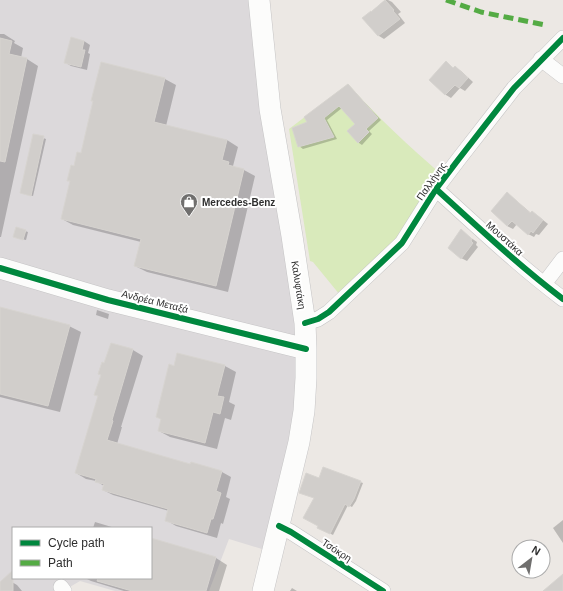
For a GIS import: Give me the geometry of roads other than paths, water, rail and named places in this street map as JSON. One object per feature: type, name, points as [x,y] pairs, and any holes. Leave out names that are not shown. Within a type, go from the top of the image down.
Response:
[{"type":"main road","name":"Καλυφτάκη","points":[[259,0],[270,109],[290,229],[304,323],[306,349],[304,411],[299,442],[263,591]]},
{"type":"main road","name":"Ανδρέα Μεταξά","points":[[0,268],[108,300],[306,349]]},
{"type":"street","name":"Παλλήνης","points":[[304,323],[318,319],[329,312],[402,243],[436,189],[514,88],[563,38]]},
{"type":"street","points":[[541,59],[563,76]]},
{"type":"street","name":"Μουστάκα","points":[[436,189],[502,250],[563,299]]},
{"type":"street","points":[[544,284],[563,260]]},
{"type":"street","name":"Τσόκρη","points":[[279,526],[291,532],[383,591]]},
{"type":"place","name":"Mercedes-Benz","points":[[189,217]]}]
